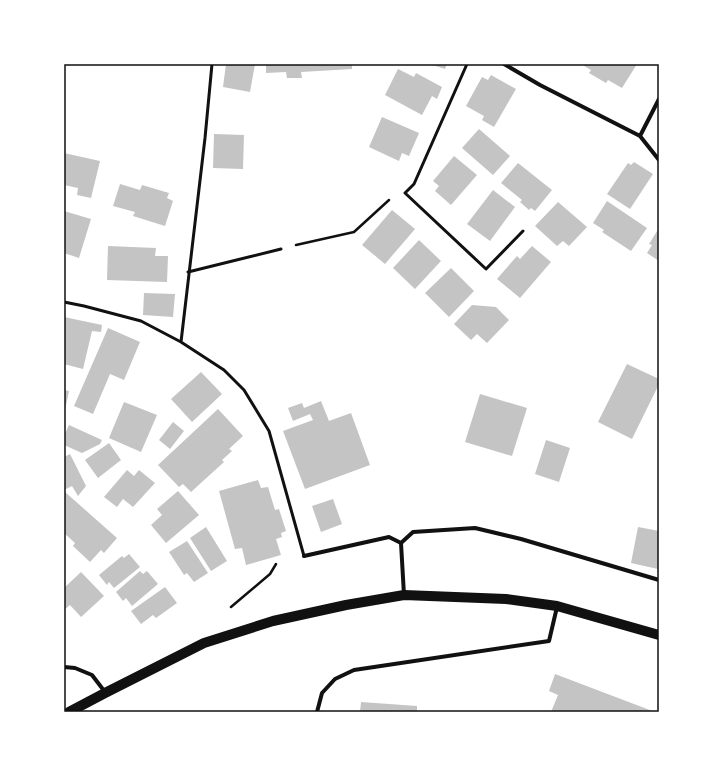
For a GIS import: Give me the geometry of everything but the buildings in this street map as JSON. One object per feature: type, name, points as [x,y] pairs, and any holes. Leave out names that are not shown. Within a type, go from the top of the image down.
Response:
[{"type":"main road","points":[[69,712],[204,643],[273,621],[346,605],[404,595],[506,599],[557,606],[659,635]]},
{"type":"street","points":[[504,64],[540,85],[640,136],[659,160]]},
{"type":"street","points":[[640,136],[659,99]]},
{"type":"street","points":[[401,543],[413,532],[475,528],[521,539],[659,580]]},
{"type":"street","points":[[304,556],[389,537],[401,543]]},
{"type":"street","points":[[401,543],[404,595]]},
{"type":"street","points":[[317,712],[322,693],[335,678],[354,670],[549,641],[557,606]]},
{"type":"street","points":[[64,667],[75,668],[92,675],[105,693]]},
{"type":"lane","points":[[181,342],[188,272],[205,138],[212,64]]},
{"type":"lane","points":[[467,64],[414,184],[404,193],[486,269],[523,230]]},
{"type":"lane","points":[[188,272],[281,249]]},
{"type":"lane","points":[[64,302],[141,322],[181,342],[224,370],[244,390],[269,430],[304,556]]},
{"type":"path","points":[[281,249],[354,232],[389,200],[404,193]]},
{"type":"path","points":[[231,607],[270,574],[276,564]]}]
